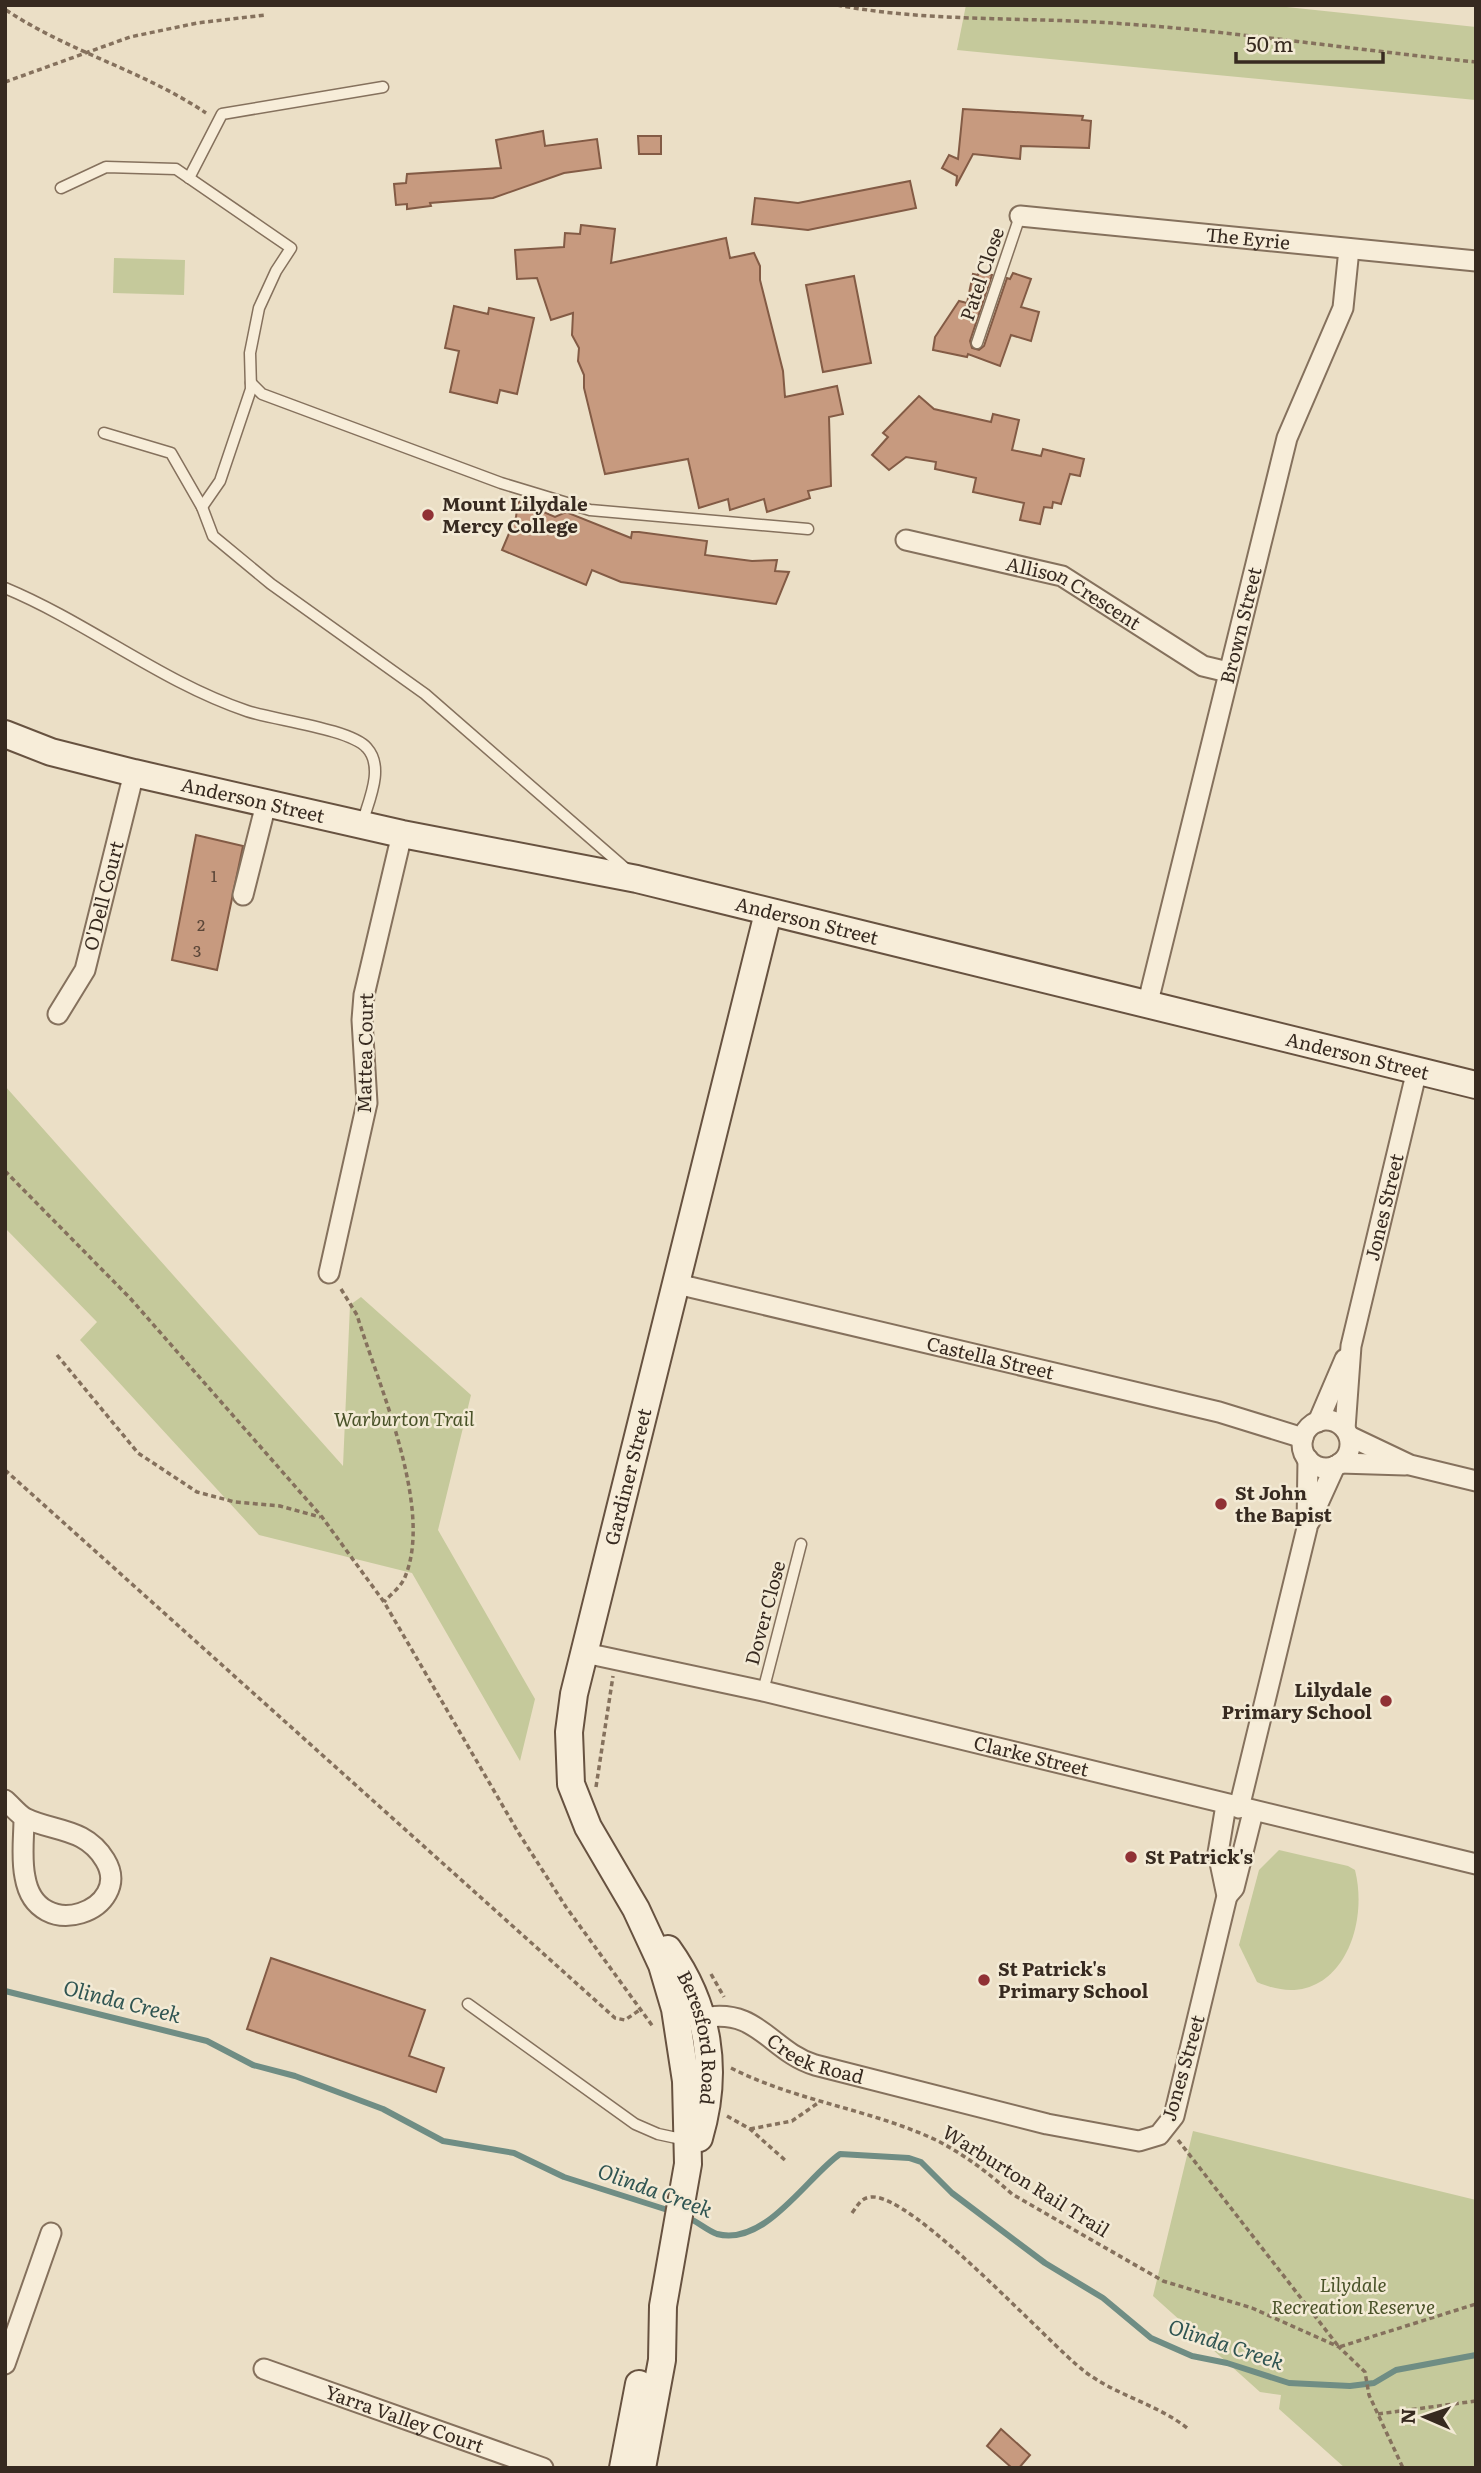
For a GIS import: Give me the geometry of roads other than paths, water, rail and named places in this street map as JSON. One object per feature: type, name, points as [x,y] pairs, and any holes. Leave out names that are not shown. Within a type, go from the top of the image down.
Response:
[{"type":"main road","name":"Anderson Street","points":[[5,714],[82,753],[134,773]]},
{"type":"main road","name":"Anderson Street","points":[[5,734],[59,754],[134,773],[402,834],[637,879],[1476,1085]]},
{"type":"main road","name":"Gardiner Street","points":[[636,1909],[588,1827],[571,1784],[569,1732],[585,1653],[768,913]]},
{"type":"main road","name":"Beresford Road","points":[[623,2468],[645,2356],[663,2306],[686,2180],[690,2141],[676,1959],[636,1909]]},
{"type":"main road","name":"Beresford Road","points":[[679,2025],[709,2044],[706,2110],[686,2180]]},
{"type":"main road","name":"Beresford Road","points":[[642,2468],[662,2360],[663,2306]]},
{"type":"street","name":"The Eyrie","points":[[1020,216],[1476,261]]},
{"type":"street","name":"Brown Street","points":[[1147,1006],[1287,438],[1343,308],[1349,249]]},
{"type":"street","name":"Allison Crescent","points":[[906,540],[1062,576],[1203,666],[1228,673]]},
{"type":"street","name":"O'Dell Court","points":[[58,1014],[85,970],[134,773]]},
{"type":"street","points":[[243,895],[266,804]]},
{"type":"street","name":"Mattea Court","points":[[329,1273],[367,1103],[362,1020],[364,995],[402,834]]},
{"type":"street","name":"Jones Street","points":[[1318,1422],[1351,1346],[1418,1070]]},
{"type":"street","name":"Castella Street","points":[[677,1284],[1219,1412],[1303,1438]]},
{"type":"street","name":"Jones Street","points":[[1347,1432],[1351,1346]]},
{"type":"street","points":[[1410,1465],[1347,1432],[1333,1421],[1318,1422],[1303,1438],[1308,1459],[1320,1467],[1410,1465],[1476,1481]]},
{"type":"street","points":[[1338,1465],[1349,1451],[1347,1432]]},
{"type":"street","name":"Jones Street","points":[[1307,1528],[1308,1459]]},
{"type":"street","name":"Jones Street","points":[[1227,1896],[1234,1888],[1239,1808],[1307,1528],[1338,1465]]},
{"type":"street","name":"Clarke Street","points":[[585,1653],[763,1690],[1476,1864]]},
{"type":"street","points":[[5,1800],[24,1818],[73,1832],[104,1858],[110,1880],[106,1894],[89,1912],[78,1916],[54,1915],[36,1902],[25,1880],[24,1818]]},
{"type":"street","name":"Jones Street","points":[[936,2094],[945,2099],[1047,2124],[1139,2141],[1154,2138],[1168,2127],[1174,2116],[1227,1896],[1219,1853],[1239,1808]]},
{"type":"street","name":"Creek Road","points":[[679,2025],[718,2016],[742,2019],[808,2063],[936,2094]]},
{"type":"street","points":[[5,2364],[51,2233]]},
{"type":"street","name":"Yarra Valley Court","points":[[264,2369],[543,2468]]},
{"type":"lane","points":[[189,178],[222,114],[383,88]]},
{"type":"lane","points":[[61,187],[106,167],[176,169],[290,248],[259,308],[250,353],[251,383],[220,481],[202,507]]},
{"type":"lane","name":"Patel Close","points":[[977,343],[1020,216]]},
{"type":"lane","points":[[251,383],[262,394],[357,431],[502,483],[590,510],[808,529]]},
{"type":"lane","points":[[104,433],[171,453],[202,507],[213,536],[271,584],[425,694],[637,879]]},
{"type":"lane","points":[[5,588],[62,614],[214,698],[248,711],[356,739],[373,755],[376,767],[362,824]]},
{"type":"lane","name":"Dover Close","points":[[763,1690],[801,1544]]},
{"type":"lane","points":[[468,2004],[635,2123],[658,2134],[690,2141]]},
{"type":"waterway","name":"Olinda Creek","points":[[5,1991],[207,2041],[253,2065],[295,2076],[383,2109],[443,2141],[514,2153],[564,2177],[674,2212]]},
{"type":"waterway","name":"Olinda Creek","points":[[684,2216],[717,2234],[735,2235],[752,2230],[784,2208],[840,2154],[909,2158],[921,2162],[952,2193],[1045,2263],[1103,2298],[1151,2338],[1192,2356],[1227,2363],[1289,2383],[1350,2386],[1374,2383],[1396,2370],[1476,2355]]},
{"type":"place","name":"Mount Lilydale Mercy College","points":[[428,515]]},
{"type":"place","name":"St John the Bapist","points":[[1221,1504]]},
{"type":"place","name":"Lilydale Primary School","points":[[1386,1701]]},
{"type":"place","name":"St Patrick's","points":[[1131,1857]]},
{"type":"place","name":"St Patrick's Primary School","points":[[984,1980]]},
{"type":"park label","name":"Warburton Trail","points":[[404,1419]]},
{"type":"park label","name":"Lilydale Recreation Reserve","points":[[1353,2296]]}]
